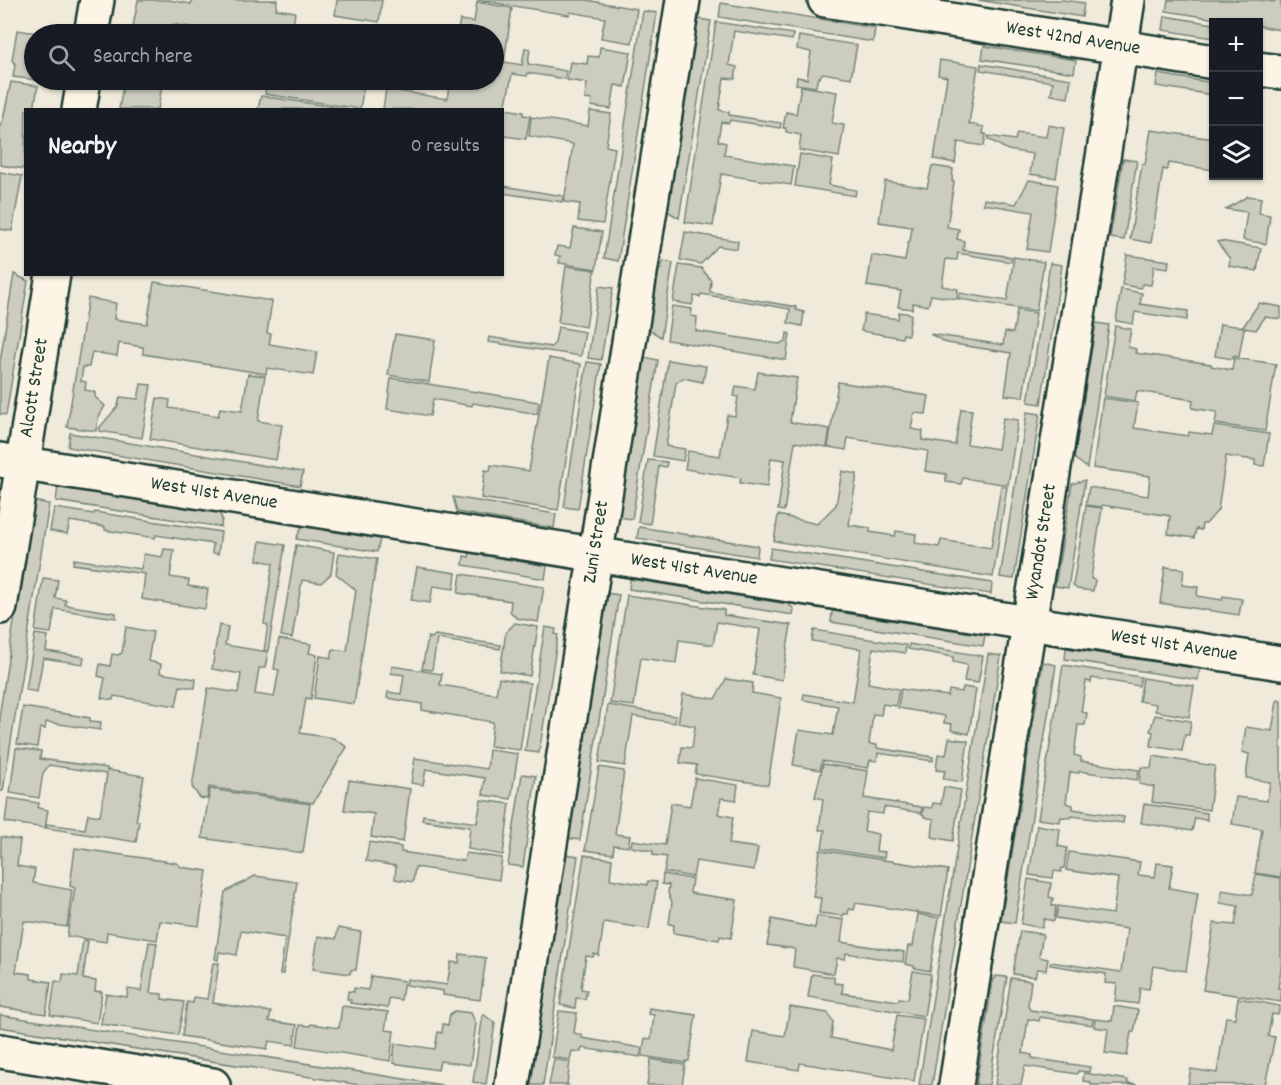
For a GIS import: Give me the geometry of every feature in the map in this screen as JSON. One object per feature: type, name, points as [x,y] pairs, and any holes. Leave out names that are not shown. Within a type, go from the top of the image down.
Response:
[{"type":"street","points":[[92,24],[96,0]]},
{"type":"street","name":"Zuni Street","points":[[512,1085],[683,0]]},
{"type":"street","name":"West 42nd Avenue","points":[[825,0],[1209,61]]},
{"type":"street","name":"Wyandot Street","points":[[956,1085],[1128,0]]},
{"type":"street","points":[[1263,70],[1281,72]]},
{"type":"street","points":[[79,108],[82,90]]},
{"type":"street","name":"Alcott Street","points":[[0,608],[11,462],[53,276]]},
{"type":"street","name":"West 41st Avenue","points":[[11,462],[1281,663]]},
{"type":"street","points":[[0,1051],[213,1085]]},
{"type":"shaded area","points":[[138,0],[169,0],[191,4],[192,0],[277,0],[276,9],[295,12],[293,24],[134,24]]},
{"type":"shaded area","points":[[337,0],[382,0],[379,22],[335,15]]},
{"type":"shaded area","points":[[477,0],[586,0],[637,9],[632,43],[601,38],[605,18],[570,12],[569,15]]},
{"type":"shaded area","points":[[978,0],[1063,0],[1084,3],[1082,17]]},
{"type":"shaded area","points":[[1168,0],[1274,2],[1274,0],[1281,0],[1281,30],[1263,27],[1263,18],[1210,18],[1166,11]]},
{"type":"shaded area","points":[[477,2],[512,8],[504,62],[504,24],[459,24],[460,20],[474,22]]},
{"type":"shaded area","points":[[721,3],[875,28],[873,42],[719,17]]},
{"type":"shaded area","points":[[643,11],[657,13],[618,261],[604,258]]},
{"type":"shaded area","points":[[1165,16],[1209,23],[1209,37],[1163,30]]},
{"type":"shaded area","points":[[698,19],[711,21],[679,218],[667,211]]},
{"type":"shaded area","points":[[716,22],[793,34],[792,40],[734,31],[729,65],[737,67],[735,79],[724,78],[719,110],[729,112],[729,115],[781,123],[780,128],[730,120],[729,123],[721,122],[718,141],[726,143],[724,155],[794,166],[791,185],[721,174],[713,226],[685,222]]},
{"type":"shaded area","points":[[17,30],[24,31],[24,79],[13,77],[15,64],[12,60]]},
{"type":"shaded area","points":[[799,36],[857,45],[851,78],[823,73],[817,80],[816,87],[796,84],[797,77],[807,79],[811,52],[797,49]]},
{"type":"shaded area","points":[[984,46],[1076,60],[1074,73],[982,59]]},
{"type":"shaded area","points":[[600,47],[631,52],[625,87],[615,85],[611,109],[591,106],[592,100],[585,99],[587,83],[567,80],[570,62],[587,64],[588,56],[599,57]]},
{"type":"shaded area","points":[[525,48],[530,49],[528,64],[566,71],[565,79],[528,73],[527,76],[512,74],[505,109],[523,112],[523,115],[530,116],[526,139],[505,136],[504,145],[504,108],[383,108],[386,90],[447,99],[448,90],[504,90],[504,62],[522,65]]},
{"type":"shaded area","points":[[940,60],[978,66],[969,124],[984,127],[983,134],[986,134],[984,146],[958,142],[955,163],[934,159],[947,77],[938,75]]},
{"type":"shaded area","points":[[981,64],[1071,79],[1068,98],[1051,95],[1053,82],[980,70]]},
{"type":"shaded area","points":[[1158,74],[1209,82],[1209,94],[1156,86]]},
{"type":"shaded area","points":[[11,82],[24,84],[24,90],[37,90],[34,108],[24,108],[24,169],[0,165],[0,124],[2,124]]},
{"type":"shaded area","points":[[801,86],[837,92],[832,123],[844,125],[839,157],[799,150],[801,135],[786,132],[786,128],[783,128],[786,112],[796,114]]},
{"type":"shaded area","points":[[122,90],[161,90],[158,108],[119,108]]},
{"type":"shaded area","points":[[266,90],[363,90],[360,108],[265,94]]},
{"type":"shaded area","points":[[261,96],[340,108],[258,108]]},
{"type":"shaded area","points":[[590,111],[611,114],[606,146],[615,148],[603,224],[578,221],[580,204],[564,202],[573,144],[529,136],[531,117],[588,126]]},
{"type":"shaded area","points":[[1048,125],[1064,128],[1056,178],[1030,174],[1033,154],[1008,150],[988,139],[988,136],[1015,140],[1017,133],[1046,137]]},
{"type":"shaded area","points":[[1151,130],[1209,138],[1209,169],[1169,163],[1167,170],[1163,169],[1151,243],[1130,239],[1142,164],[1145,164]]},
{"type":"shaded area","points":[[800,154],[833,160],[829,185],[856,190],[855,196],[795,186]]},
{"type":"shaded area","points":[[1123,159],[1137,161],[1124,240],[1110,238]]},
{"type":"shaded area","points":[[932,166],[953,169],[952,181],[954,182],[947,227],[959,229],[957,239],[964,241],[963,250],[1012,257],[1011,262],[958,253],[957,260],[946,259],[942,286],[958,289],[957,299],[931,295],[928,306],[913,303],[912,309],[898,307],[901,291],[867,286],[872,255],[905,261],[910,241],[912,227],[879,222],[885,181],[927,188]]},
{"type":"shaded area","points":[[0,172],[22,176],[12,231],[0,229]]},
{"type":"shaded area","points":[[1029,180],[1058,185],[1048,252],[1027,249],[1033,212],[983,204],[984,199],[1016,204]]},
{"type":"shaded area","points":[[504,186],[563,196],[562,202],[504,193]]},
{"type":"shaded area","points":[[1248,196],[1261,198],[1259,213],[1270,215],[1266,244],[1243,240],[1247,212],[1226,209]]},
{"type":"shaded area","points":[[574,228],[602,232],[596,269],[559,263],[560,256],[555,255],[557,246],[570,248]]},
{"type":"shaded area","points":[[685,232],[738,241],[737,249],[718,246],[701,264],[680,260]]},
{"type":"shaded area","points":[[1217,242],[1261,248],[1257,271],[1229,266],[1230,259]]},
{"type":"shaded area","points":[[1127,255],[1169,261],[1168,268],[1154,266],[1151,285],[1142,284],[1141,288],[1122,285]]},
{"type":"shaded area","points":[[1014,257],[1044,262],[1036,311],[959,299],[960,293],[1007,301]]},
{"type":"shaded area","points":[[663,261],[673,263],[661,337],[648,329],[658,269],[661,269]]},
{"type":"shaded area","points":[[1050,263],[1062,265],[1041,404],[1028,402]]},
{"type":"shaded area","points":[[679,265],[701,268],[711,280],[710,292],[796,307],[796,310],[804,312],[802,326],[788,323],[790,309],[701,294],[700,297],[694,296],[692,305],[673,302]]},
{"type":"shaded area","points":[[566,266],[595,270],[586,327],[558,322]]},
{"type":"shaded area","points":[[14,274],[28,281],[6,415],[0,414],[0,362]]},
{"type":"shaded area","points":[[154,282],[272,301],[267,333],[271,334],[269,344],[317,352],[313,375],[267,368],[266,374],[143,354],[143,347],[119,343],[117,356],[92,352],[89,367],[83,367],[81,381],[86,382],[85,390],[95,392],[95,397],[105,406],[98,418],[96,431],[67,427],[88,298],[116,303],[114,319],[147,324]]},
{"type":"shaded area","points":[[599,286],[613,288],[601,360],[588,358]]},
{"type":"shaded area","points":[[1121,289],[1142,293],[1140,304],[1188,311],[1187,320],[1135,312],[1133,324],[1116,321]]},
{"type":"shaded area","points":[[1259,303],[1281,307],[1281,319],[1265,317],[1256,330],[1244,328],[1239,357],[1233,356],[1232,359],[1215,356],[1220,324],[1243,327]]},
{"type":"shaded area","points":[[672,306],[692,309],[691,316],[697,317],[696,331],[779,344],[786,341],[787,333],[790,334],[786,360],[667,340]]},
{"type":"shaded area","points":[[1017,310],[1036,313],[1023,397],[1005,395],[1011,353],[947,343],[930,334],[1003,345],[1005,332],[1013,333]]},
{"type":"shaded area","points":[[899,312],[911,314],[908,335],[903,334],[902,338],[861,331],[864,314],[898,319]]},
{"type":"shaded area","points":[[1096,323],[1109,325],[1087,468],[1074,458]]},
{"type":"shaded area","points":[[1115,326],[1131,329],[1128,347],[1136,349],[1135,353],[1211,364],[1211,366],[1232,370],[1234,358],[1276,364],[1265,431],[1215,424],[1217,412],[1192,408],[1193,400],[1137,391],[1135,401],[1104,396]]},
{"type":"shaded area","points":[[558,327],[585,332],[581,356],[488,342],[489,337],[551,347],[555,343]]},
{"type":"shaded area","points":[[395,334],[435,340],[429,382],[388,375]]},
{"type":"shaded area","points":[[644,357],[658,360],[632,519],[618,517]]},
{"type":"shaded area","points":[[549,358],[581,364],[558,510],[481,498],[485,470],[490,471],[491,465],[529,471]]},
{"type":"shaded area","points":[[668,360],[706,366],[703,382],[683,378],[676,383],[666,446],[685,449],[683,461],[653,456]]},
{"type":"shaded area","points":[[587,362],[601,364],[578,509],[564,507]]},
{"type":"shaded area","points":[[758,372],[797,378],[790,422],[830,429],[827,447],[795,442],[784,511],[778,510],[785,460],[771,458],[767,487],[740,483],[741,478],[685,469],[688,451],[720,456],[727,415],[735,416],[738,397],[734,396],[736,386],[755,389]]},
{"type":"shaded area","points":[[248,374],[265,376],[258,421],[282,425],[276,460],[150,439],[157,398],[170,400],[169,408],[218,416],[220,408],[242,411]]},
{"type":"shaded area","points":[[391,378],[539,402],[537,414],[433,399],[430,416],[387,409]]},
{"type":"shaded area","points":[[838,382],[929,396],[926,414],[914,413],[911,429],[923,431],[922,440],[955,445],[961,409],[972,410],[967,444],[998,449],[1003,418],[1018,420],[1008,485],[963,478],[961,484],[946,482],[946,474],[925,471],[928,451],[848,438],[846,450],[828,447]]},
{"type":"shaded area","points":[[141,384],[151,385],[142,438],[99,431],[118,406],[120,397],[138,399]]},
{"type":"shaded area","points":[[1103,398],[1138,403],[1134,428],[1188,436],[1189,432],[1212,435],[1214,426],[1269,434],[1264,466],[1255,465],[1255,460],[1226,456],[1218,510],[1206,524],[1202,524],[1201,530],[1196,529],[1194,538],[1168,534],[1170,516],[1102,505],[1101,507],[1086,505],[1089,487],[1148,496],[1150,476],[1093,468]]},
{"type":"shaded area","points":[[1027,412],[1040,414],[1014,579],[1000,577]]},
{"type":"shaded area","points":[[70,433],[303,472],[300,486],[68,447]]},
{"type":"shaded area","points":[[648,460],[667,462],[666,467],[659,466],[650,524],[638,522]]},
{"type":"shaded area","points":[[842,471],[857,474],[849,525],[870,528],[870,532],[895,536],[896,531],[916,534],[915,543],[939,547],[941,540],[991,548],[1001,486],[1007,487],[993,577],[774,541],[778,515],[817,524],[836,505]]},
{"type":"shaded area","points":[[1085,480],[1068,588],[1055,586],[1072,484]]},
{"type":"shaded area","points":[[58,487],[219,513],[222,518],[221,527],[56,501]]},
{"type":"shaded area","points":[[453,497],[556,514],[554,528],[457,512]]},
{"type":"shaded area","points":[[33,501],[49,504],[3,791],[0,791],[0,711]]},
{"type":"shaded area","points":[[1086,506],[1102,508],[1091,579],[1095,580],[1093,591],[1077,589],[1073,585]]},
{"type":"shaded area","points":[[54,508],[94,514],[95,512],[221,532],[218,554],[212,553],[213,544],[105,530],[105,527],[70,521],[67,534],[50,531]]},
{"type":"shaded area","points":[[302,526],[380,539],[377,552],[296,539]]},
{"type":"shaded area","points":[[639,527],[758,546],[757,557],[637,538]]},
{"type":"shaded area","points":[[260,541],[285,545],[268,651],[264,651],[268,625],[264,624],[273,563],[257,560]]},
{"type":"shaded area","points":[[296,545],[334,552],[331,574],[321,583],[302,580],[292,638],[281,636]]},
{"type":"shaded area","points":[[771,548],[992,583],[991,594],[769,559]]},
{"type":"shaded area","points":[[164,549],[174,550],[170,577],[189,580],[188,586],[208,589],[205,609],[142,599],[145,574],[73,564],[74,559],[141,569],[144,554],[162,557]]},
{"type":"shaded area","points":[[339,553],[377,559],[354,704],[314,698],[320,656],[331,658],[333,649],[347,651],[356,590],[336,574]]},
{"type":"shaded area","points":[[470,553],[547,566],[545,579],[463,565],[464,556],[469,557]]},
{"type":"shaded area","points":[[417,567],[456,573],[454,589],[433,586],[430,603],[411,600]]},
{"type":"shaded area","points":[[1165,567],[1184,569],[1182,585],[1198,587],[1197,596],[1222,600],[1223,596],[1242,599],[1239,615],[1160,603]]},
{"type":"shaded area","points":[[461,574],[544,587],[538,622],[516,618],[510,611],[511,601],[458,593]]},
{"type":"shaded area","points":[[43,578],[58,580],[55,598],[66,600],[65,605],[116,613],[116,618],[55,609],[51,633],[35,631]]},
{"type":"shaded area","points":[[630,579],[788,604],[794,609],[793,615],[629,589]]},
{"type":"shaded area","points":[[606,593],[619,595],[580,840],[567,838]]},
{"type":"shaded area","points":[[627,595],[724,610],[724,615],[791,625],[782,680],[753,675],[760,629],[717,622],[713,645],[679,640],[676,663],[641,658],[634,706],[610,703]]},
{"type":"shaded area","points":[[832,611],[985,635],[983,646],[831,622]]},
{"type":"shaded area","points":[[515,623],[538,627],[530,676],[500,671],[506,632]]},
{"type":"shaded area","points":[[219,625],[228,627],[225,645],[268,652],[265,668],[259,668],[255,694],[274,697],[279,670],[274,669],[279,639],[311,644],[309,653],[317,655],[311,699],[306,698],[300,733],[333,738],[347,747],[313,803],[209,787],[207,799],[200,798],[192,787],[208,688],[238,693],[241,674],[212,669]]},
{"type":"shaded area","points":[[126,627],[153,632],[148,661],[161,664],[160,673],[196,679],[195,688],[180,686],[176,706],[114,696],[113,700],[101,698],[105,678],[98,676],[100,664],[110,666],[112,654],[122,653]]},
{"type":"shaded area","points":[[545,627],[556,629],[555,634],[558,635],[539,753],[525,751]]},
{"type":"shaded area","points":[[814,630],[906,645],[905,653],[873,648],[868,683],[899,689],[896,706],[883,704],[881,715],[873,714],[869,744],[877,745],[877,748],[933,757],[933,761],[878,753],[877,761],[870,760],[868,768],[822,761],[820,770],[793,765],[799,730],[833,735],[838,706],[803,700],[804,694],[853,702],[861,649],[812,641]]},
{"type":"shaded area","points":[[35,634],[48,636],[46,651],[84,657],[83,664],[43,658],[37,692],[26,690]]},
{"type":"shaded area","points":[[435,635],[501,645],[500,649],[437,639],[432,670],[422,669],[428,637],[432,638]]},
{"type":"shaded area","points":[[909,644],[983,656],[978,683],[964,681],[967,665],[953,662],[953,657],[908,649]]},
{"type":"shaded area","points":[[1066,648],[1200,669],[1198,680],[1065,659]]},
{"type":"shaded area","points":[[988,654],[1001,656],[932,1085],[919,1085]]},
{"type":"shaded area","points":[[1043,662],[1056,665],[1015,923],[1001,921]]},
{"type":"shaded area","points":[[1063,665],[1141,677],[1139,686],[1092,678],[1091,682],[1086,681],[1081,712],[1087,713],[1085,725],[1078,725],[1074,755],[1081,757],[1081,761],[1139,770],[1137,780],[1080,771],[1079,773],[1070,772],[1066,803],[1073,805],[1073,809],[1124,817],[1123,823],[1072,816],[1071,818],[1061,817],[1060,822],[1038,819]]},
{"type":"shaded area","points":[[392,666],[442,674],[440,685],[496,694],[499,678],[530,683],[520,750],[490,746],[493,722],[422,710],[422,704],[387,698],[388,692],[401,694],[404,675],[391,673]]},
{"type":"shaded area","points":[[1143,678],[1194,686],[1189,717],[1155,711],[1156,704],[1139,701]]},
{"type":"shaded area","points":[[726,679],[753,683],[752,693],[781,698],[768,785],[695,774],[697,765],[680,763],[682,747],[692,748],[695,726],[678,723],[683,694],[715,699]]},
{"type":"shaded area","points":[[963,687],[976,689],[969,734],[951,730],[952,724],[944,723],[945,716],[898,708],[901,689],[948,696],[949,690],[962,692]]},
{"type":"shaded area","points":[[1277,700],[1281,701],[1281,877],[1255,873],[1262,829],[1232,824],[1236,797],[1267,801],[1270,782],[1246,778],[1249,754],[1242,752],[1246,727],[1272,731]]},
{"type":"shaded area","points":[[608,705],[676,716],[675,723],[633,716],[625,766],[599,762]]},
{"type":"shaded area","points":[[23,707],[90,718],[90,721],[101,722],[100,730],[46,722],[45,729],[40,728],[37,747],[17,744]]},
{"type":"shaded area","points":[[1155,715],[1191,721],[1189,735],[1185,735],[1182,751],[1151,746],[1153,732],[1150,731]]},
{"type":"shaded area","points":[[949,738],[968,741],[962,782],[943,779],[945,771],[936,770],[938,754],[946,755]]},
{"type":"shaded area","points":[[16,748],[41,751],[40,759],[107,768],[107,772],[108,770],[144,776],[136,821],[139,821],[136,842],[46,828],[47,824],[85,829],[88,814],[100,816],[107,774],[49,765],[43,773],[39,798],[10,793]]},
{"type":"shaded area","points":[[489,750],[518,754],[511,799],[483,795],[485,778],[426,769],[423,785],[411,783],[415,758],[487,769]]},
{"type":"shaded area","points":[[1153,756],[1215,766],[1209,810],[1152,802],[1154,787],[1139,784],[1141,767],[1151,768]]},
{"type":"shaded area","points":[[823,764],[868,771],[864,798],[922,807],[921,813],[884,807],[883,814],[867,812],[864,831],[878,834],[876,851],[885,852],[884,858],[822,848],[825,830],[819,830],[823,799],[815,797]]},
{"type":"shaded area","points":[[599,767],[624,771],[615,834],[630,836],[628,847],[614,845],[613,854],[585,850]]},
{"type":"shaded area","points":[[522,774],[536,776],[523,867],[508,865]]},
{"type":"shaded area","points":[[695,778],[738,785],[736,800],[721,798],[718,814],[733,817],[729,844],[758,848],[754,870],[696,861],[693,877],[664,872],[667,857],[653,855],[653,851],[631,847],[632,840],[665,845],[671,803],[690,806]]},
{"type":"shaded area","points":[[349,780],[410,789],[403,842],[371,837],[374,814],[344,810]]},
{"type":"shaded area","points":[[944,787],[961,790],[953,841],[932,837],[934,819],[924,817],[922,814],[924,807],[932,808],[933,803],[941,804]]},
{"type":"shaded area","points":[[210,789],[310,804],[303,853],[202,838]]},
{"type":"shaded area","points":[[8,798],[39,803],[38,808],[48,810],[45,828],[5,822]]},
{"type":"shaded area","points":[[481,800],[510,804],[503,855],[468,849],[470,827],[422,820],[423,815],[477,823]]},
{"type":"shaded area","points":[[1144,804],[1207,813],[1207,820],[1195,818],[1192,831],[1141,823]]},
{"type":"shaded area","points":[[1037,825],[1060,829],[1058,846],[1067,848],[1064,868],[1061,872],[1054,871],[1053,878],[1029,875]]},
{"type":"shaded area","points":[[1,837],[20,840],[17,866],[35,869],[33,883],[72,890],[67,927],[24,921],[16,972],[31,974],[31,979],[51,982],[46,1014],[0,1007]]},
{"type":"shaded area","points":[[369,842],[401,847],[401,852],[464,861],[466,853],[502,858],[499,880],[415,867],[413,882],[395,879],[396,866],[366,861]]},
{"type":"shaded area","points":[[75,848],[177,863],[181,867],[207,871],[199,926],[160,921],[157,940],[107,932],[106,942],[67,936],[75,888],[70,886]]},
{"type":"shaded area","points":[[820,850],[948,870],[941,916],[856,903],[854,910],[849,909],[848,914],[843,916],[819,913],[821,898],[813,897]]},
{"type":"shaded area","points":[[1069,852],[1140,862],[1138,875],[1155,877],[1157,863],[1173,865],[1169,888],[1198,893],[1186,971],[1153,966],[1149,989],[1140,988],[1138,1004],[1115,1001],[1117,984],[1105,983],[1106,974],[1050,965],[1051,962],[1121,972],[1127,929],[1056,918],[1058,906],[1113,914],[1118,878],[1066,870]]},
{"type":"shaded area","points":[[565,854],[578,856],[543,1085],[529,1085]]},
{"type":"shaded area","points":[[584,855],[612,859],[610,879],[647,885],[648,881],[657,882],[649,929],[604,922],[599,955],[586,956],[581,989],[587,990],[585,999],[576,998],[575,1008],[560,1005]]},
{"type":"shaded area","points":[[663,874],[692,879],[690,893],[737,900],[731,938],[720,936],[719,940],[673,933],[674,925],[669,924],[672,902],[668,893],[669,885],[662,884]]},
{"type":"shaded area","points":[[1256,874],[1281,878],[1281,969],[1278,988],[1281,989],[1281,1002],[1203,990],[1214,923],[1235,925],[1238,906],[1220,903],[1222,890],[1252,895]]},
{"type":"shaded area","points":[[255,876],[297,882],[283,974],[280,974],[285,938],[241,931],[237,955],[219,952],[218,960],[215,959],[225,892]]},
{"type":"shaded area","points":[[1028,879],[1051,883],[1049,897],[1053,898],[1052,906],[1056,906],[1054,921],[1044,919],[1042,928],[1021,924]]},
{"type":"shaded area","points":[[918,914],[939,918],[930,971],[905,964],[908,946],[913,946]]},
{"type":"shaded area","points":[[817,916],[844,920],[841,942],[904,952],[903,962],[846,953],[845,959],[837,958],[834,974],[793,967],[795,949],[767,945],[772,919],[815,928]]},
{"type":"shaded area","points":[[338,928],[361,932],[356,970],[351,970],[350,974],[313,969],[318,936],[336,939]]},
{"type":"shaded area","points":[[1020,931],[1043,934],[1039,957],[1048,959],[1046,970],[1037,969],[1035,977],[1013,974]]},
{"type":"shaded area","points":[[83,940],[88,941],[83,979],[96,981],[95,991],[102,992],[97,1023],[50,1015],[55,981],[62,982],[63,974],[78,976]]},
{"type":"shaded area","points":[[149,942],[157,943],[150,993],[162,994],[162,999],[184,1002],[178,1035],[101,1024],[106,994],[127,997],[128,989],[141,991]]},
{"type":"shaded area","points":[[460,954],[486,958],[480,1000],[443,995],[443,991],[406,985],[407,979],[447,985],[451,962],[459,963]]},
{"type":"shaded area","points":[[213,963],[219,963],[213,1003],[271,1012],[269,1021],[297,1025],[294,1045],[269,1041],[267,1049],[182,1036],[187,1002],[193,1003],[194,997],[207,999]]},
{"type":"shaded area","points":[[913,971],[931,974],[924,1016],[808,997],[812,974],[834,977],[834,983],[843,984],[842,993],[898,1001],[899,998],[908,999]]},
{"type":"shaded area","points":[[371,976],[404,981],[401,1000],[389,998],[388,1008],[350,1003],[351,1000],[347,999],[348,991],[354,992],[354,988],[368,990]]},
{"type":"shaded area","points":[[996,976],[1007,977],[989,1085],[976,1085],[993,979]]},
{"type":"shaded area","points":[[1011,978],[1031,981],[1028,1005],[1030,1010],[1093,1019],[1092,1025],[1040,1017],[1039,1021],[1028,1019],[1023,1053],[1032,1055],[1032,1058],[1090,1067],[1089,1072],[1078,1071],[1077,1074],[1025,1066],[1021,1085],[995,1085]]},
{"type":"shaded area","points":[[1238,998],[1280,1006],[1278,1015],[1272,1014],[1268,1036],[1275,1037],[1265,1085],[1188,1084],[1191,1069],[1217,1073],[1226,1017],[1235,1018]]},
{"type":"shaded area","points":[[342,1006],[388,1012],[385,1030],[394,1031],[390,1061],[297,1046],[300,1025],[310,1026],[311,1024],[339,1028]]},
{"type":"shaded area","points":[[1114,1006],[1138,1010],[1127,1056],[1105,1053],[1108,1029],[1094,1027],[1095,1019],[1112,1021]]},
{"type":"shaded area","points":[[790,1007],[828,1013],[833,1022],[831,1038],[891,1050],[897,1015],[924,1019],[914,1081],[800,1063],[799,1070],[748,1062],[753,1031],[785,1036]]},
{"type":"shaded area","points":[[649,1008],[696,1015],[689,1061],[686,1063],[642,1056],[645,1038],[651,1039],[654,1015],[648,1014]]},
{"type":"shaded area","points":[[455,1011],[471,1013],[476,1024],[470,1065],[440,1061],[438,1070],[393,1063],[395,1043],[435,1049],[438,1032],[442,1033],[443,1024],[448,1025],[450,1014]]},
{"type":"shaded area","points":[[559,1011],[577,1013],[574,1033],[582,1035],[582,1038],[642,1048],[640,1057],[582,1048],[581,1052],[572,1051],[570,1060],[552,1057]]},
{"type":"shaded area","points":[[483,1014],[495,1023],[486,1084],[473,1082]]},
{"type":"shaded area","points":[[0,1015],[442,1085],[360,1085],[0,1027]]},
{"type":"shaded area","points":[[554,1059],[570,1062],[567,1084],[569,1085],[549,1085]]},
{"type":"shaded area","points":[[651,1059],[685,1065],[682,1085],[647,1085]]},
{"type":"shaded area","points":[[1084,1073],[1128,1080],[1127,1083],[1137,1085],[1091,1085],[1091,1082],[1083,1081]]}]
